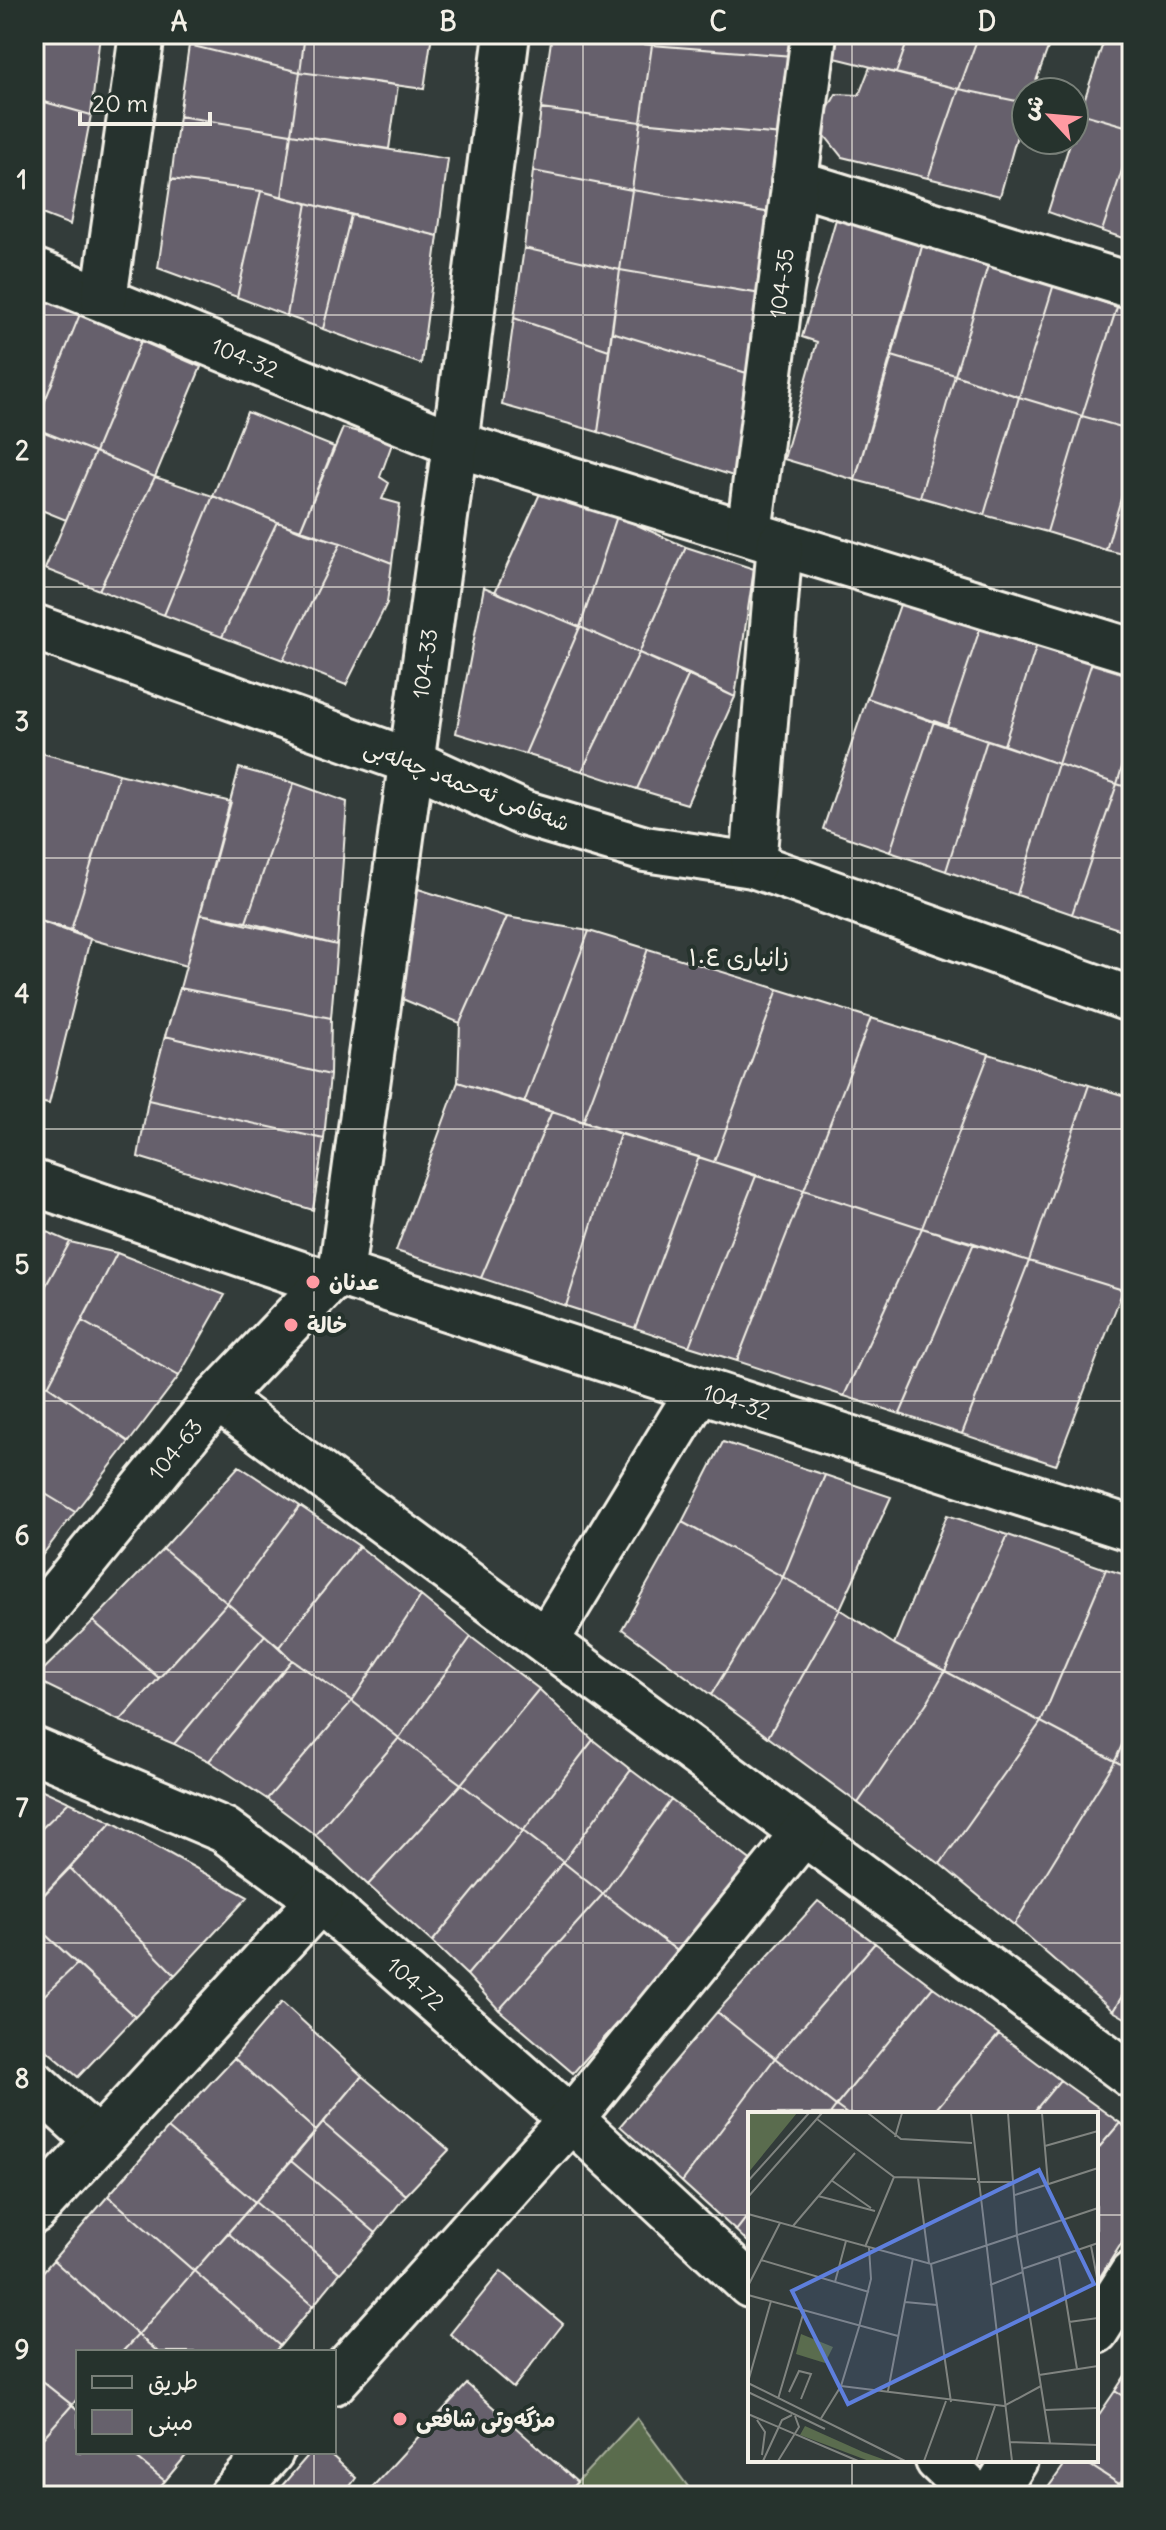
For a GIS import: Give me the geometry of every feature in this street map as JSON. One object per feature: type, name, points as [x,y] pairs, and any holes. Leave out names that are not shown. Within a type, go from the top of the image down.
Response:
[{"type":"street","points":[[104,299],[142,34]]},
{"type":"street","name":"104-33","points":[[334,1278],[412,762],[507,34]]},
{"type":"street","name":"104-35","points":[[753,865],[765,538],[794,182],[814,34]]},
{"type":"street","points":[[794,182],[1132,286]]},
{"type":"street","name":"104-32","points":[[34,271],[455,444],[1132,651]]},
{"type":"street","name":"شەقامی ئەحمەد چەلەبی","points":[[34,627],[412,762],[523,813],[645,849],[753,865],[1132,1000]]},
{"type":"street","name":"104-32","points":[[34,1183],[699,1390],[1132,1529]]},
{"type":"street","name":"104-63","points":[[34,1623],[217,1398],[334,1278]]},
{"type":"street","points":[[546,1641],[699,1390]]},
{"type":"street","points":[[217,1398],[1132,2076]]},
{"type":"street","name":"104-72","points":[[34,1750],[224,1830],[320,1900],[571,2119],[748,2283]]},
{"type":"street","points":[[336,2380],[571,2119],[804,1832]]},
{"type":"street","points":[[34,2211],[320,1900]]},
{"type":"street","points":[[34,2083],[98,2141]]},
{"type":"street","points":[[1098,2328],[1132,2274]]},
{"type":"street","points":[[231,2496],[269,2454]]},
{"type":"street","points":[[940,2462],[976,2496]]},
{"type":"street","points":[[993,2496],[1014,2462]]},
{"type":"green space","points":[[637,2418],[695,2496],[564,2496]]},
{"type":"building","points":[[34,34],[100,34],[91,115],[34,99]]},
{"type":"building","points":[[191,34],[305,34],[300,72],[189,45]]},
{"type":"building","points":[[305,34],[432,34],[424,89],[300,72]]},
{"type":"building","points":[[552,34],[652,45],[641,122],[541,109]]},
{"type":"building","points":[[558,34],[654,34],[652,45]]},
{"type":"building","points":[[654,34],[796,34],[793,56],[652,45]]},
{"type":"building","points":[[830,34],[910,34],[896,73],[827,56]]},
{"type":"building","points":[[910,34],[979,34],[959,89],[896,73]]},
{"type":"building","points":[[979,34],[1053,34],[1038,76],[1010,76],[1010,100],[959,89]]},
{"type":"building","points":[[1106,34],[1132,34],[1132,128],[1090,116],[1090,83]]},
{"type":"building","points":[[189,45],[300,72],[291,134],[179,116]]},
{"type":"building","points":[[652,45],[793,56],[782,135],[641,122]]},
{"type":"building","points":[[870,67],[959,89],[928,178],[842,157],[818,127],[836,94],[859,95]]},
{"type":"building","points":[[300,72],[398,85],[389,149],[291,134]]},
{"type":"building","points":[[959,89],[1010,100],[1011,156],[1000,196],[928,178]]},
{"type":"building","points":[[34,99],[91,115],[70,225],[34,211]]},
{"type":"building","points":[[541,109],[641,122],[632,190],[533,171]]},
{"type":"building","points":[[179,116],[291,134],[282,197],[261,191],[171,179]]},
{"type":"building","points":[[1090,116],[1132,128],[1132,140],[1102,231],[1048,212],[1066,156],[1090,156]]},
{"type":"building","points":[[641,122],[782,135],[772,213],[632,190]]},
{"type":"building","points":[[291,134],[448,159],[438,236],[282,197]]},
{"type":"building","points":[[1132,140],[1132,241],[1102,231]]},
{"type":"building","points":[[533,171],[632,190],[620,270],[524,248]]},
{"type":"building","points":[[171,179],[261,191],[237,297],[158,268]]},
{"type":"building","points":[[632,190],[772,213],[761,294],[620,270]]},
{"type":"building","points":[[261,191],[307,203],[287,316],[237,297]]},
{"type":"building","points":[[307,203],[351,215],[323,329],[287,316]]},
{"type":"building","points":[[351,215],[438,236],[421,364],[323,329]]},
{"type":"building","points":[[836,219],[923,243],[855,480],[784,459],[817,342],[802,337]]},
{"type":"building","points":[[923,243],[989,262],[955,375],[892,356]]},
{"type":"building","points":[[524,248],[620,270],[609,350],[514,318]]},
{"type":"building","points":[[989,262],[1054,284],[1019,397],[955,375]]},
{"type":"building","points":[[620,270],[761,294],[750,374],[612,332]]},
{"type":"building","points":[[1054,284],[1117,307],[1082,416],[1019,397]]},
{"type":"building","points":[[34,296],[80,314],[34,428]]},
{"type":"building","points":[[1117,307],[1132,312],[1132,430],[1082,416]]},
{"type":"building","points":[[80,314],[141,341],[95,452],[34,428]]},
{"type":"building","points":[[514,318],[609,350],[598,432],[502,405]]},
{"type":"building","points":[[612,332],[750,374],[736,477],[598,432]]},
{"type":"building","points":[[141,341],[201,367],[155,477],[95,452]]},
{"type":"building","points":[[892,356],[955,375],[920,497],[855,480]]},
{"type":"building","points":[[955,375],[1019,397],[984,515],[920,497]]},
{"type":"building","points":[[1019,397],[1082,416],[1047,532],[984,515]]},
{"type":"building","points":[[247,412],[334,447],[300,531],[213,496]]},
{"type":"building","points":[[1082,416],[1132,430],[1132,461],[1106,550],[1047,532]]},
{"type":"building","points":[[34,428],[95,452],[66,520],[34,507]]},
{"type":"building","points":[[343,428],[393,441],[380,477],[389,483],[382,499],[400,504],[392,563],[300,531]]},
{"type":"building","points":[[95,452],[155,477],[99,590],[45,569]]},
{"type":"building","points":[[1132,461],[1132,556],[1106,550]]},
{"type":"building","points":[[155,477],[213,496],[164,615],[99,590]]},
{"type":"building","points":[[543,487],[617,516],[580,627],[495,592]]},
{"type":"building","points":[[213,496],[277,522],[222,637],[164,615]]},
{"type":"building","points":[[617,516],[686,547],[639,653],[580,627]]},
{"type":"building","points":[[277,522],[341,543],[283,660],[222,637]]},
{"type":"building","points":[[341,543],[392,563],[387,603],[346,685],[283,660]]},
{"type":"building","points":[[686,547],[754,569],[735,697],[639,653]]},
{"type":"building","points":[[907,585],[986,611],[947,727],[867,698]]},
{"type":"building","points":[[484,587],[580,627],[525,754],[456,733]]},
{"type":"building","points":[[986,611],[1042,629],[1004,745],[947,727]]},
{"type":"building","points":[[580,627],[639,653],[582,771],[525,754]]},
{"type":"building","points":[[1042,629],[1097,647],[1058,764],[1004,745]]},
{"type":"building","points":[[1097,647],[1132,657],[1132,734],[1117,784],[1058,764]]},
{"type":"building","points":[[639,653],[689,674],[637,789],[582,771]]},
{"type":"building","points":[[689,674],[735,697],[687,804],[637,789]]},
{"type":"building","points":[[867,698],[934,721],[890,852],[823,829]]},
{"type":"building","points":[[934,721],[987,740],[946,871],[890,852]]},
{"type":"building","points":[[1132,734],[1132,789],[1117,784]]},
{"type":"building","points":[[987,740],[1058,764],[1017,895],[946,871]]},
{"type":"building","points":[[34,751],[119,774],[71,930],[34,919]]},
{"type":"building","points":[[1058,764],[1117,784],[1072,914],[1017,895]]},
{"type":"building","points":[[239,768],[294,783],[246,922],[200,914]]},
{"type":"building","points":[[119,774],[231,802],[186,966],[90,939],[71,930]]},
{"type":"building","points":[[294,783],[347,802],[337,945],[246,922]]},
{"type":"building","points":[[1117,784],[1132,789],[1131,933],[1072,914]]},
{"type":"building","points":[[412,887],[507,917],[460,1023],[400,998]]},
{"type":"building","points":[[200,914],[337,945],[331,1018],[180,988]]},
{"type":"building","points":[[507,917],[589,931],[524,1103],[458,1082],[460,1023]]},
{"type":"building","points":[[34,919],[90,939],[49,1104],[34,1101]]},
{"type":"building","points":[[589,931],[648,949],[583,1122],[524,1103]]},
{"type":"building","points":[[648,949],[778,989],[714,1162],[583,1122]]},
{"type":"building","points":[[180,988],[331,1018],[330,1075],[165,1036]]},
{"type":"building","points":[[778,989],[871,1018],[804,1190],[714,1162]]},
{"type":"building","points":[[871,1018],[989,1054],[922,1228],[804,1190]]},
{"type":"building","points":[[165,1036],[330,1075],[324,1139],[148,1100]]},
{"type":"building","points":[[989,1054],[1089,1085],[1029,1261],[922,1228]]},
{"type":"building","points":[[458,1082],[552,1111],[481,1278],[396,1251]]},
{"type":"building","points":[[1089,1085],[1132,1098],[1132,1263],[1123,1290],[1029,1261]]},
{"type":"building","points":[[148,1100],[324,1139],[313,1210],[138,1157]]},
{"type":"building","points":[[552,1111],[620,1134],[566,1306],[481,1278]]},
{"type":"building","points":[[620,1134],[699,1157],[635,1328],[566,1306]]},
{"type":"building","points":[[699,1157],[756,1176],[689,1346],[635,1328]]},
{"type":"building","points":[[756,1176],[804,1190],[737,1361],[689,1346]]},
{"type":"building","points":[[804,1190],[922,1228],[844,1396],[737,1361]]},
{"type":"building","points":[[34,1226],[70,1242],[34,1307]]},
{"type":"building","points":[[922,1228],[974,1243],[900,1414],[844,1396]]},
{"type":"building","points":[[70,1242],[117,1253],[48,1386],[34,1376],[34,1307]]},
{"type":"building","points":[[974,1243],[1029,1261],[962,1434],[900,1414]]},
{"type":"building","points":[[117,1253],[225,1295],[179,1376],[82,1321]]},
{"type":"building","points":[[1029,1261],[1123,1290],[1056,1465],[962,1434]]},
{"type":"building","points":[[82,1321],[179,1376],[129,1442],[48,1386]]},
{"type":"building","points":[[34,1376],[129,1442],[75,1512],[34,1487]]},
{"type":"building","points":[[723,1442],[825,1475],[783,1577],[682,1522]]},
{"type":"building","points":[[239,1466],[300,1506],[227,1603],[163,1549]]},
{"type":"building","points":[[825,1475],[891,1497],[840,1609],[783,1577]]},
{"type":"building","points":[[34,1487],[75,1512],[34,1566]]},
{"type":"building","points":[[300,1506],[359,1546],[279,1647],[227,1603]]},
{"type":"building","points":[[947,1515],[1008,1535],[945,1671],[894,1644]]},
{"type":"building","points":[[682,1522],[783,1577],[711,1695],[622,1629]]},
{"type":"building","points":[[1008,1535],[1106,1569],[1041,1722],[945,1671]]},
{"type":"building","points":[[359,1546],[421,1596],[352,1701],[292,1660],[279,1647]]},
{"type":"building","points":[[163,1549],[227,1603],[159,1678],[93,1621]]},
{"type":"building","points":[[1106,1569],[1132,1577],[1132,1722],[1115,1761],[1041,1722]]},
{"type":"building","points":[[783,1577],[840,1609],[768,1737],[711,1695]]},
{"type":"building","points":[[421,1596],[471,1637],[399,1738],[352,1701]]},
{"type":"building","points":[[227,1603],[265,1635],[174,1744],[120,1721]]},
{"type":"building","points":[[840,1609],[894,1644],[945,1671],[858,1803],[768,1737]]},
{"type":"building","points":[[93,1621],[159,1678],[120,1721],[34,1679]]},
{"type":"building","points":[[265,1635],[292,1660],[209,1761],[174,1744]]},
{"type":"building","points":[[471,1637],[539,1689],[461,1784],[399,1738]]},
{"type":"building","points":[[292,1660],[352,1701],[267,1799],[209,1761]]},
{"type":"building","points":[[945,1671],[1041,1722],[940,1864],[858,1803]]},
{"type":"building","points":[[539,1689],[593,1740],[523,1831],[461,1784]]},
{"type":"building","points":[[352,1701],[399,1738],[315,1835],[267,1799]]},
{"type":"building","points":[[1041,1722],[1115,1761],[1014,1925],[940,1864]]},
{"type":"building","points":[[1132,1722],[1132,1770],[1115,1761]]},
{"type":"building","points":[[399,1738],[461,1784],[368,1885],[315,1835]]},
{"type":"building","points":[[593,1740],[631,1770],[563,1862],[523,1831]]},
{"type":"building","points":[[1115,1761],[1132,1770],[1132,1980],[1113,2011],[1014,1925]]},
{"type":"building","points":[[631,1770],[671,1800],[603,1894],[563,1862]]},
{"type":"building","points":[[461,1784],[523,1831],[432,1942],[368,1885]]},
{"type":"building","points":[[34,1786],[69,1802],[34,1836]]},
{"type":"building","points":[[671,1800],[753,1862],[680,1953],[603,1894]]},
{"type":"building","points":[[69,1802],[112,1822],[34,1905],[34,1836]]},
{"type":"building","points":[[112,1822],[248,1897],[175,1975],[70,1868]]},
{"type":"building","points":[[523,1831],[563,1862],[467,1975],[432,1942]]},
{"type":"building","points":[[563,1862],[603,1894],[499,2010],[467,1975]]},
{"type":"building","points":[[70,1868],[175,1975],[135,2017],[34,1924],[34,1905]]},
{"type":"building","points":[[603,1894],[680,1953],[573,2073],[499,2010]]},
{"type":"building","points":[[818,1901],[875,1943],[775,2058],[717,2012]]},
{"type":"building","points":[[34,1924],[77,1964],[34,2005]]},
{"type":"building","points":[[875,1943],[933,1987],[836,2106],[775,2058]]},
{"type":"building","points":[[77,1964],[135,2017],[78,2077],[34,2039],[34,2005]]},
{"type":"building","points":[[1132,1980],[1132,2022],[1113,2011]]},
{"type":"building","points":[[933,1987],[999,2034],[934,2112],[844,2112],[836,2106]]},
{"type":"building","points":[[282,2002],[362,2076],[316,2131],[234,2058]]},
{"type":"building","points":[[717,2012],[775,2058],[682,2182],[620,2126]]},
{"type":"building","points":[[999,2034],[1060,2080],[1034,2112],[934,2112]]},
{"type":"building","points":[[234,2058],[316,2131],[255,2202],[168,2128]]},
{"type":"building","points":[[775,2058],[836,2106],[832,2112],[748,2112],[748,2216],[736,2231],[682,2182]]},
{"type":"building","points":[[362,2076],[449,2150],[406,2195],[323,2123]]},
{"type":"building","points":[[1060,2080],[1120,2123],[1098,2149],[1098,2112],[1034,2112]]},
{"type":"building","points":[[34,2116],[48,2129],[34,2145]]},
{"type":"building","points":[[323,2123],[406,2195],[376,2233],[291,2161]]},
{"type":"building","points":[[1120,2123],[1132,2133],[1132,2227],[1098,2280],[1098,2149]]},
{"type":"building","points":[[168,2128],[255,2202],[194,2271],[108,2196]]},
{"type":"building","points":[[291,2161],[376,2233],[340,2273],[255,2202]]},
{"type":"building","points":[[108,2196],[194,2271],[138,2335],[53,2260]]},
{"type":"building","points":[[255,2202],[340,2273],[313,2306],[228,2233]]},
{"type":"building","points":[[748,2216],[748,2242],[736,2231]]},
{"type":"building","points":[[228,2233],[313,2306],[280,2346],[194,2271]]},
{"type":"building","points":[[53,2260],[138,2335],[124,2350],[76,2350],[76,2400],[72,2405],[34,2375],[34,2282]]},
{"type":"building","points":[[194,2271],[280,2346],[276,2350],[156,2350],[138,2335]]},
{"type":"building","points":[[501,2271],[563,2324],[513,2388],[450,2334]]},
{"type":"building","points":[[138,2335],[156,2350],[124,2350]]},
{"type":"building","points":[[1132,2365],[1132,2402],[1115,2391]]},
{"type":"building","points":[[34,2375],[72,2405],[34,2448]]},
{"type":"building","points":[[467,2384],[577,2482],[564,2496],[364,2496]]},
{"type":"building","points":[[1115,2391],[1132,2402],[1132,2473],[1119,2484],[1085,2462],[1098,2462],[1098,2416]]},
{"type":"building","points":[[72,2405],[76,2408],[76,2454],[131,2454],[165,2481],[151,2496],[46,2496],[34,2486],[34,2448]]},
{"type":"building","points":[[131,2454],[187,2454],[165,2481]]},
{"type":"building","points":[[309,2454],[330,2454],[356,2478],[343,2496],[273,2496]]},
{"type":"building","points":[[1067,2462],[1085,2462],[1130,2491],[1125,2496],[1042,2496]]},
{"type":"building","points":[[1132,2473],[1132,2494],[1119,2484]]},
{"type":"building","points":[[34,2486],[46,2496],[34,2496]]},
{"type":"place","name":"عدنان","points":[[313,1282]]},
{"type":"place","name":"خالة","points":[[291,1325]]},
{"type":"place","name":"مزگەوتی شافعی","points":[[400,2419]]},
{"type":"district","name":"زانیاری ١٠٤","points":[[739,958]]}]
